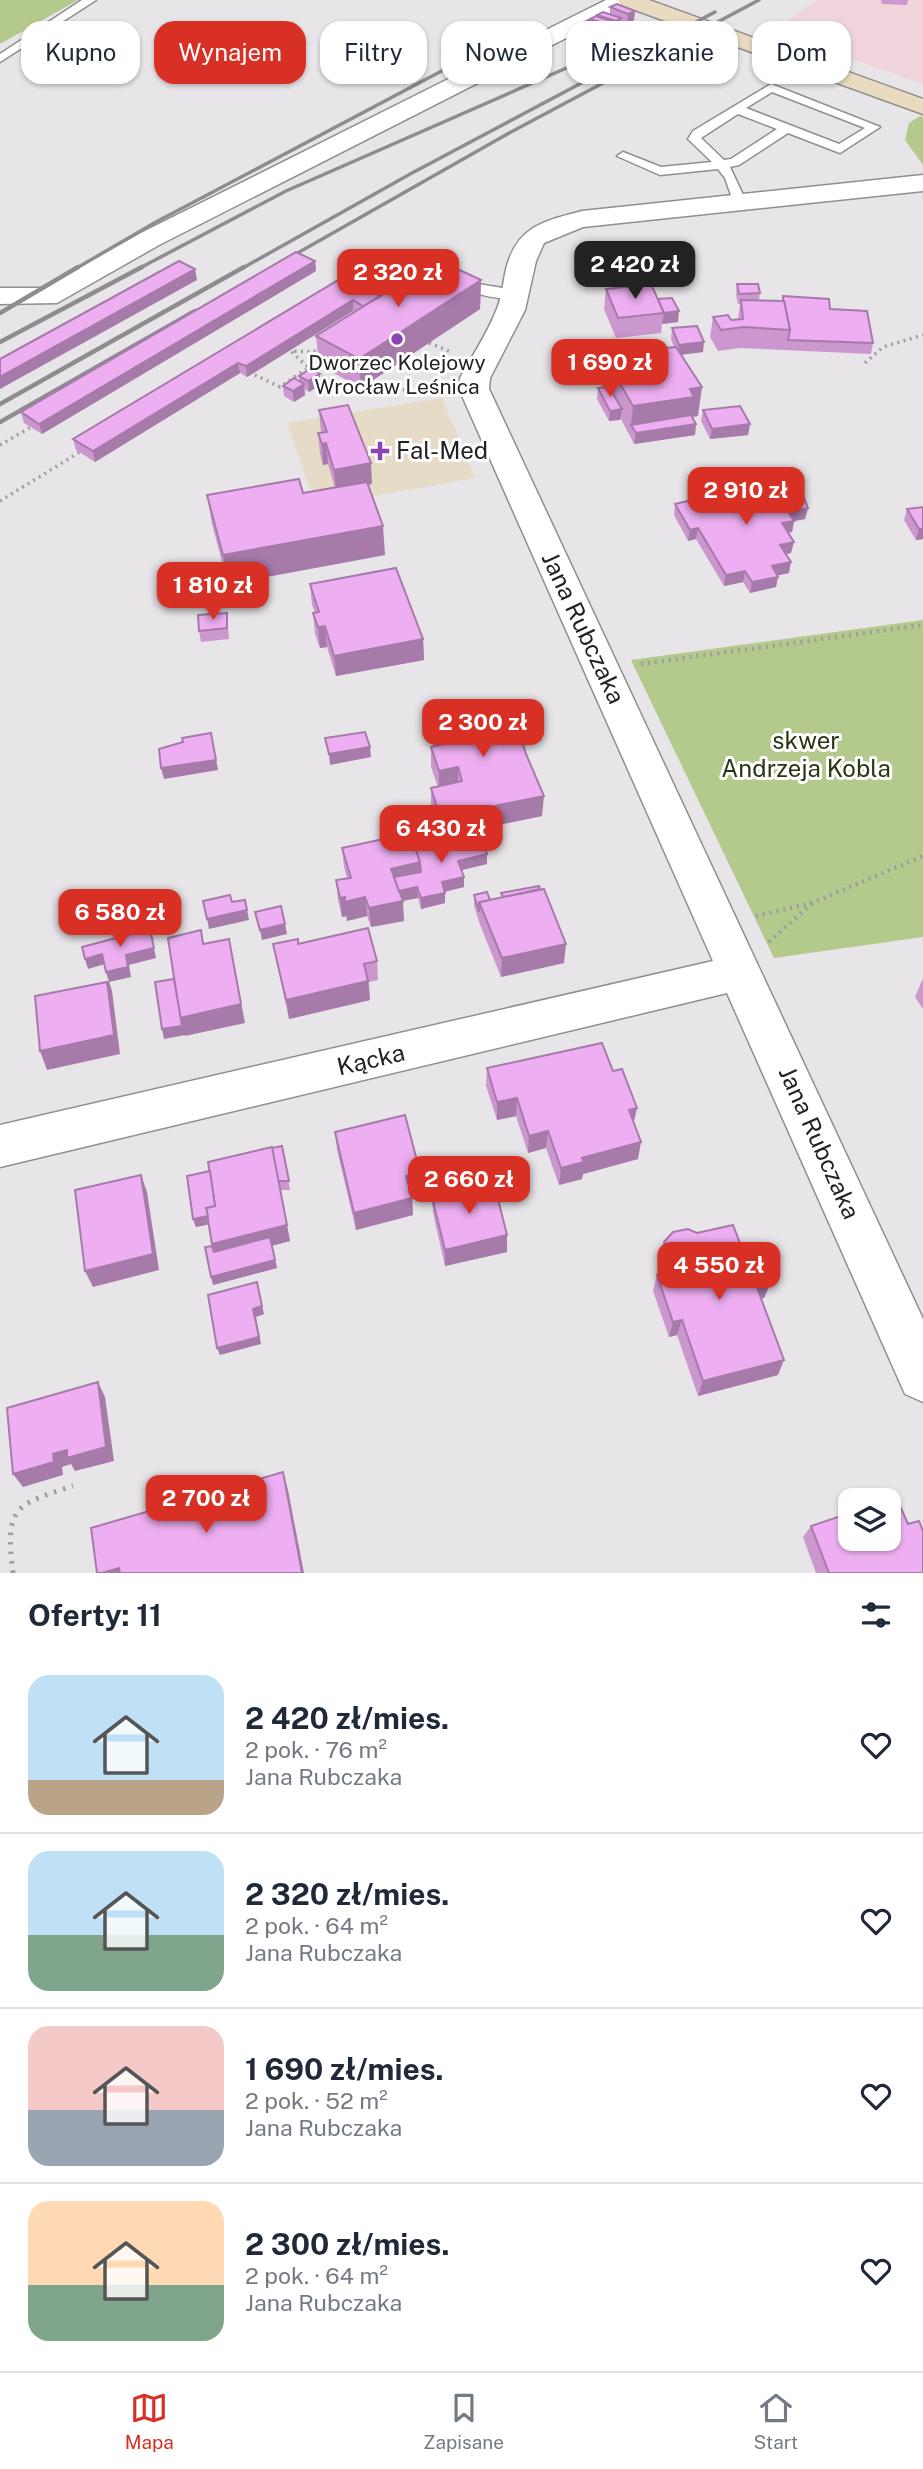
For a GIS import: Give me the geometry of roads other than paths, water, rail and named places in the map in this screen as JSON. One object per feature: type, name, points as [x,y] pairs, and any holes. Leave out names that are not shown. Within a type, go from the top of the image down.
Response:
[{"type":"street","points":[[12,297],[47,297],[150,239],[623,0]]},
{"type":"street","points":[[629,0],[923,107]]},
{"type":"street","name":"Jana Rubczaka","points":[[923,183],[739,199],[582,219],[556,226],[533,238],[522,261],[511,310],[475,378],[474,389],[751,961],[923,1376]]},
{"type":"street","name":"Kącka","points":[[0,1146],[751,961]]},
{"type":"lane","points":[[0,59],[72,9],[90,0]]},
{"type":"lane","points":[[718,164],[694,139],[696,134],[771,88],[874,127],[840,149],[737,109]]},
{"type":"lane","points":[[623,156],[660,171],[734,162],[787,128]]},
{"type":"lane","points":[[718,164],[714,172],[721,183],[739,199]]},
{"type":"lane","points":[[421,267],[468,289],[515,294]]},
{"type":"lane","points":[[417,287],[437,274]]},
{"type":"railway","points":[[280,263],[511,132],[759,0]]},
{"type":"railway","points":[[241,269],[412,173],[715,12]]},
{"type":"railway","points":[[138,269],[286,191],[566,68]]},
{"type":"railway","points":[[75,269],[156,222],[441,71]]},
{"type":"railway","points":[[0,313],[78,267]]},
{"type":"railway","points":[[0,342],[142,267]]},
{"type":"railway","points":[[0,404],[244,267]]},
{"type":"railway","points":[[0,422],[195,311]]},
{"type":"place","name":"Dworzec Kolejowy Wrocław Leśnica","points":[[397,339]]},
{"type":"place","name":"Fal-Med","points":[[380,451]]},
{"type":"park label","name":"skwer Andrzeja Kobla","points":[[806,755]]}]
